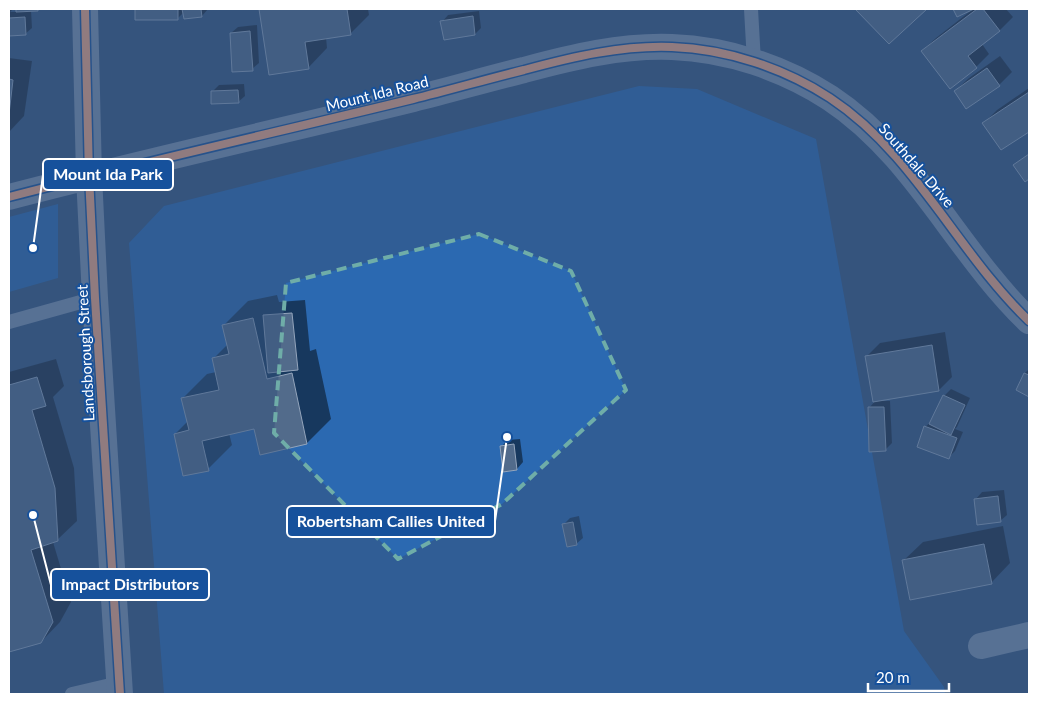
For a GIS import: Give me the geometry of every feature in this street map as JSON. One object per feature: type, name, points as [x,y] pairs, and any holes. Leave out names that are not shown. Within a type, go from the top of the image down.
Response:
[{"type":"street","name":"Landsborough Street","points":[[85,9],[89,176],[95,298],[120,688]]},
{"type":"street","name":"Mount Ida Road","points":[[9,197],[589,54],[633,48],[671,47],[714,52],[754,62]]},
{"type":"street","name":"Southdale Drive","points":[[754,62],[791,77],[818,91],[851,113],[875,135],[911,174],[940,210],[960,240],[1007,300],[1029,321]]},
{"type":"street","points":[[981,646],[1029,635]]},
{"type":"lane","points":[[751,9],[754,62]]},
{"type":"lane","points":[[9,322],[95,298]]},
{"type":"lane","points":[[72,694],[120,688]]},
{"type":"highlighted area","points":[[479,234],[571,271],[626,390],[502,504],[398,559],[274,433],[286,283]]},
{"type":"shaded area","points":[[639,86],[697,89],[816,139],[904,631],[944,687],[945,694],[164,694],[129,243],[164,206]]},
{"type":"shaded area","points":[[58,204],[58,278],[9,292],[9,217]]},
{"type":"building","points":[[16,9],[38,9],[38,11],[16,12]]},
{"type":"building","points":[[135,9],[178,9],[178,20],[135,20]]},
{"type":"building","points":[[182,9],[201,9],[202,17],[184,19]]},
{"type":"building","points":[[259,9],[347,9],[351,35],[305,42],[309,69],[269,75]]},
{"type":"building","points":[[855,9],[927,9],[889,44]]},
{"type":"building","points":[[953,9],[974,9],[957,17]]},
{"type":"building","points":[[977,9],[983,9],[1000,31],[968,56],[977,68],[950,89],[921,51]]},
{"type":"building","points":[[473,16],[475,35],[444,40],[440,21]]},
{"type":"building","points":[[25,17],[26,35],[9,36],[9,18]]},
{"type":"building","points":[[250,31],[253,71],[232,72],[230,33]]},
{"type":"building","points":[[987,68],[1000,86],[966,109],[954,91]]},
{"type":"building","points":[[9,79],[13,80],[9,114]]},
{"type":"building","points":[[238,90],[239,103],[211,104],[211,91]]},
{"type":"building","points":[[1029,92],[1029,132],[1001,150],[982,123]]},
{"type":"building","points":[[1029,154],[1029,179],[1025,182],[1013,165]]},
{"type":"building","points":[[292,313],[298,370],[268,373],[263,315]]},
{"type":"building","points":[[253,318],[267,379],[292,373],[307,444],[260,455],[254,429],[202,441],[209,471],[183,476],[174,434],[189,430],[181,398],[219,390],[212,358],[229,354],[222,325]]},
{"type":"building","points":[[932,345],[939,391],[873,402],[865,356]]},
{"type":"building","points":[[1024,373],[1029,375],[1029,397],[1016,390]]},
{"type":"building","points":[[37,377],[46,406],[32,410],[55,488],[58,541],[31,550],[53,622],[41,643],[9,652],[9,385]]},
{"type":"building","points":[[943,395],[965,405],[951,435],[929,424]]},
{"type":"building","points":[[868,407],[884,407],[886,451],[869,452]]},
{"type":"building","points":[[924,426],[957,438],[949,459],[917,447]]},
{"type":"building","points":[[514,444],[517,470],[503,472],[500,446]]},
{"type":"building","points":[[998,496],[1001,522],[977,525],[974,499]]},
{"type":"building","points":[[573,522],[577,545],[567,547],[562,524]]},
{"type":"building","points":[[984,544],[992,584],[910,600],[902,560]]},
{"type":"cycle path","points":[[85,9],[89,176],[95,298],[120,694]]},
{"type":"cycle path","points":[[9,197],[413,99],[579,56],[635,48],[672,47],[693,49],[734,56],[774,69],[812,87],[860,121],[887,147],[911,175],[979,265],[1029,321]]},
{"type":"place","name":"Mount Ida Park","points":[[33,248]]},
{"type":"place","name":"Robertsham Callies United","points":[[507,437]]},
{"type":"place","name":"Impact Distributors","points":[[33,515]]}]
